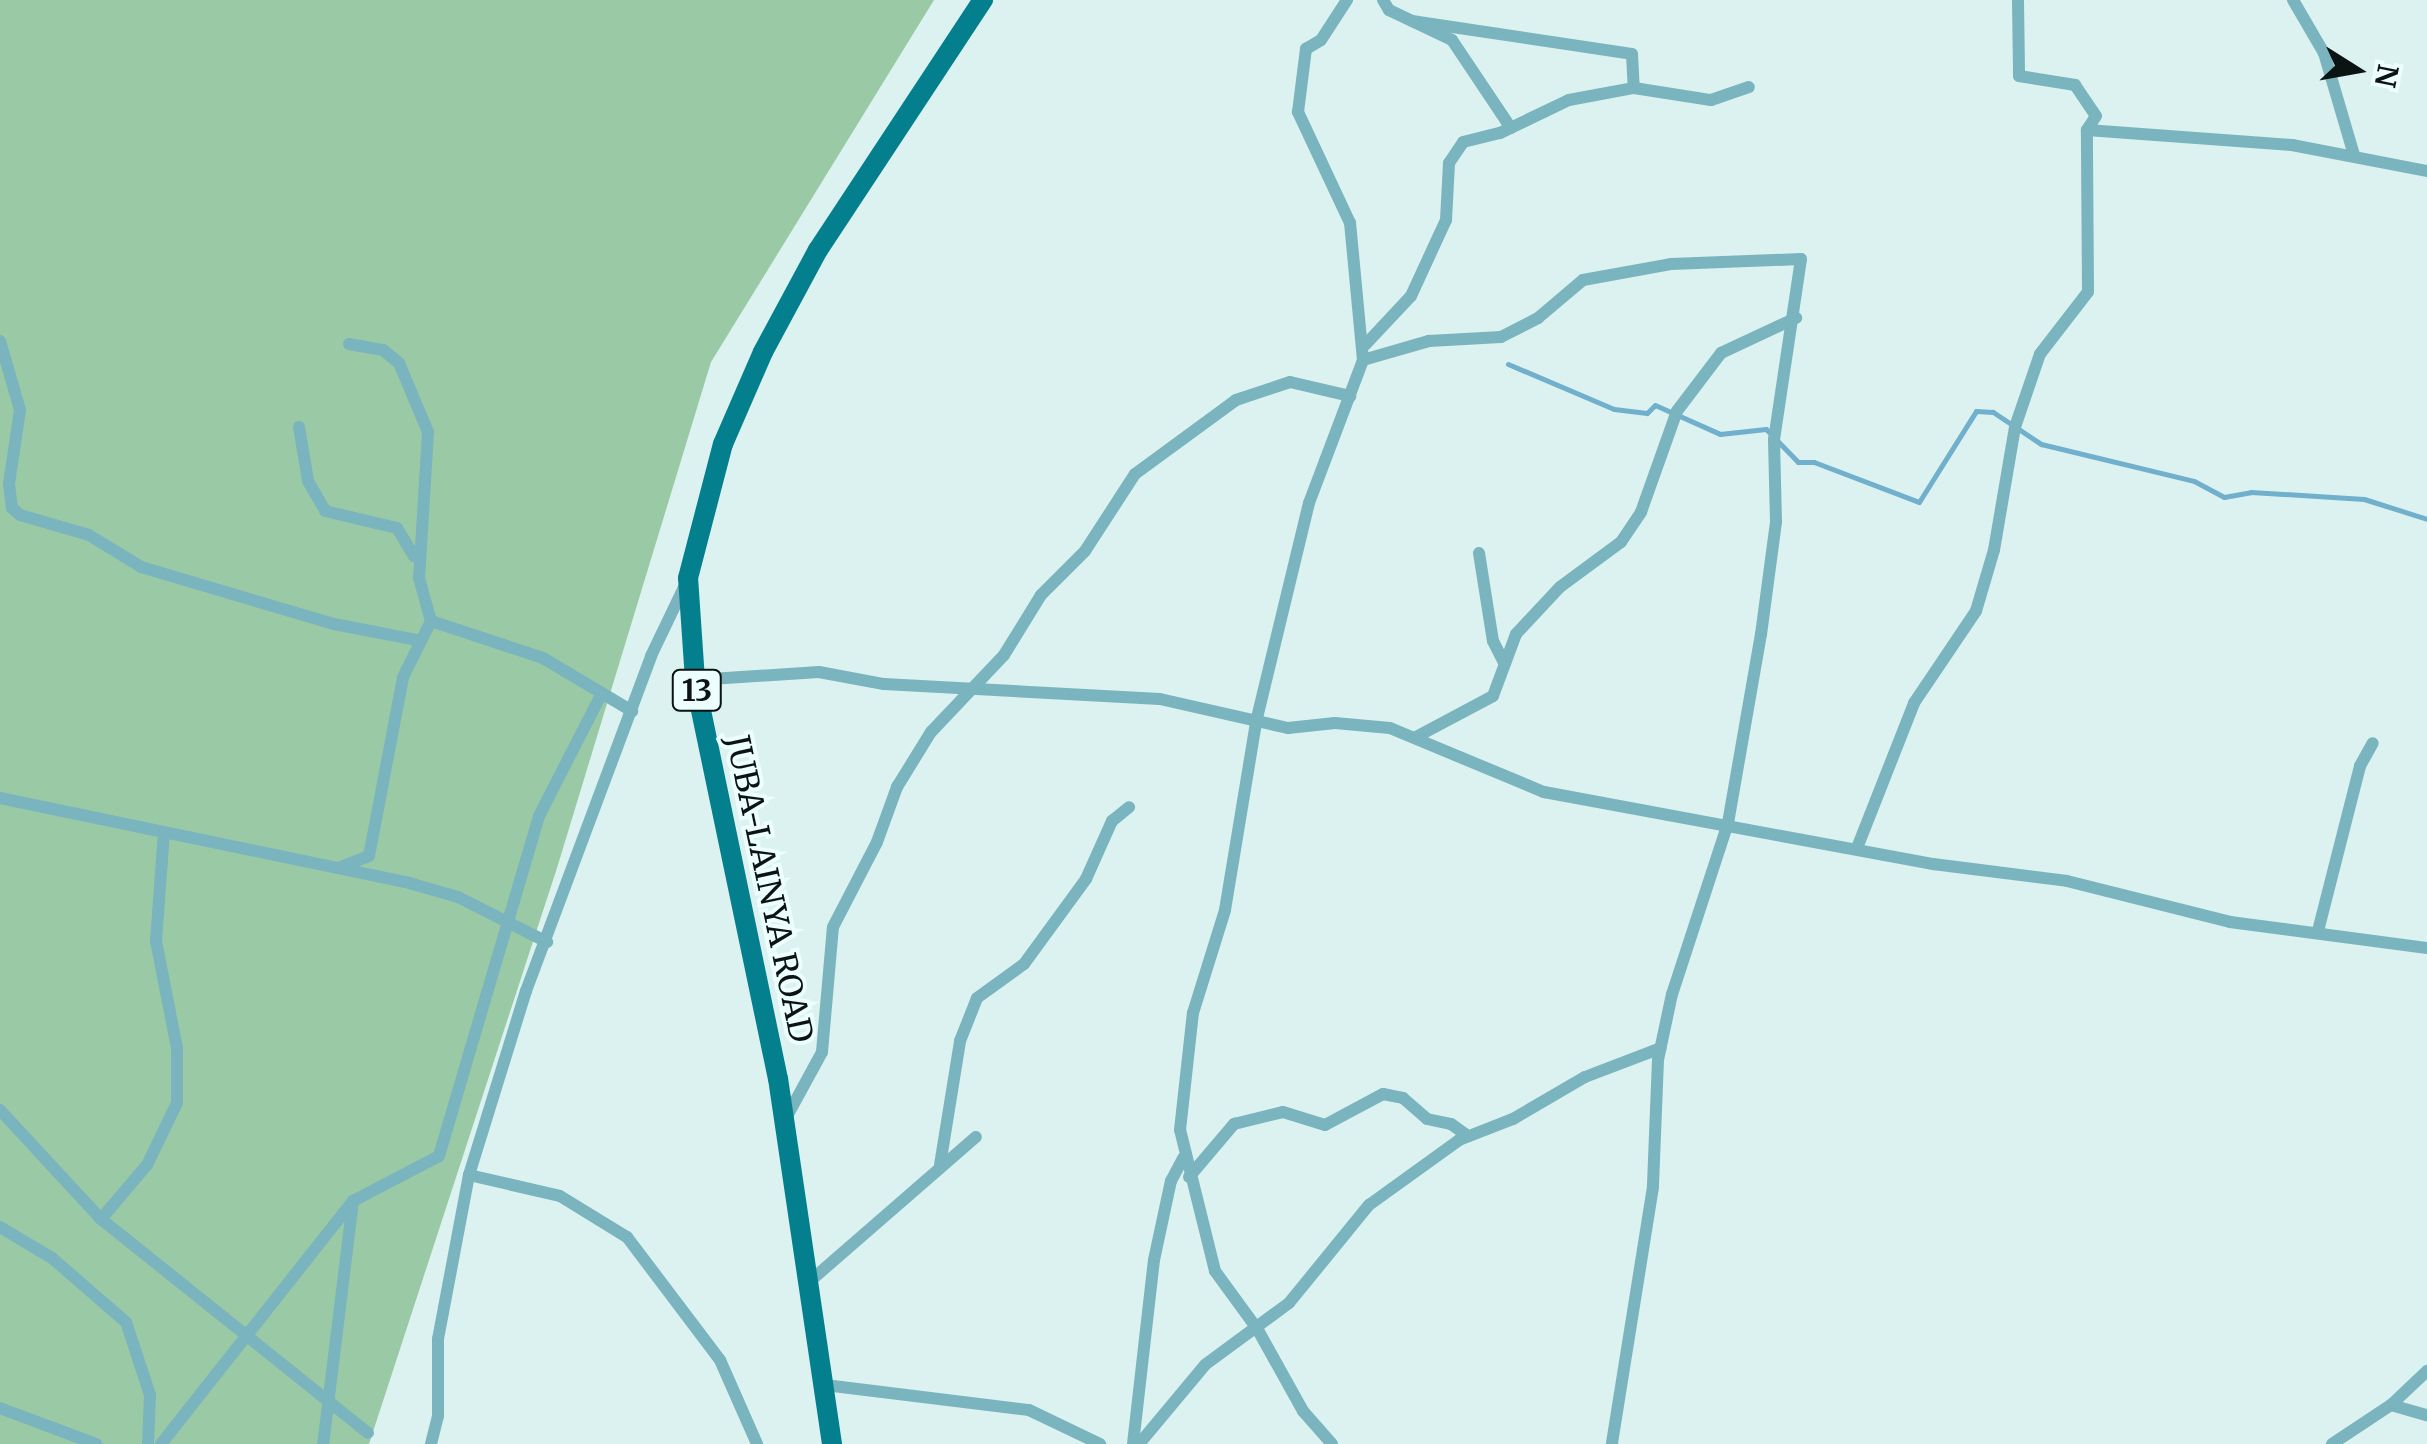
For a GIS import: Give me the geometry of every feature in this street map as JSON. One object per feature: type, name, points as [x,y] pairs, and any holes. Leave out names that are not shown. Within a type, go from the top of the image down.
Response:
[{"type":"main road","name":"JUBA-LAINYA ROAD","points":[[832,1444],[785,1120],[695,680],[688,578],[724,444],[763,352],[818,250],[983,0]]},
{"type":"street","points":[[1347,0],[1321,40],[1306,49],[1298,112],[1346,208],[1364,352]]},
{"type":"street","points":[[1383,0],[1412,21],[1452,40],[1511,128]]},
{"type":"street","points":[[1856,848],[1914,703],[1976,611],[1994,550],[2016,426],[2040,354],[2088,292],[2087,130],[2096,116],[2075,85],[2019,76],[2018,0]]},
{"type":"street","points":[[2293,0],[2324,53],[2354,155]]},
{"type":"street","points":[[1412,21],[1632,54],[1634,88]]},
{"type":"street","points":[[1332,1444],[1302,1411],[1258,1330],[1215,1271],[1183,1158],[1180,1130],[1192,1013],[1225,910],[1256,722],[1310,503],[1364,352],[1407,302],[1432,252],[1449,207],[1453,153],[1463,142],[1511,128],[1569,100],[1634,88],[1711,100],[1749,86]]},
{"type":"street","points":[[2087,130],[2354,155],[2427,171]]},
{"type":"street","points":[[1364,352],[1429,341],[1501,337],[1538,318],[1582,280],[1671,264],[1801,259],[1796,318],[1774,440],[1776,522],[1761,634],[1728,823],[1661,1048],[1653,1187],[1612,1444]]},
{"type":"street","points":[[1416,737],[1494,696],[1516,634],[1546,599],[1621,542],[1641,512],[1676,410],[1721,354],[1796,318]]},
{"type":"street","points":[[0,341],[20,410],[8,484],[12,508],[20,515],[89,535],[141,567],[334,624],[417,640]]},
{"type":"street","points":[[348,344],[383,350],[399,363],[428,432],[419,578]]},
{"type":"street","points":[[785,1120],[818,1070],[828,1014],[828,950],[849,890],[912,758],[975,689],[1040,595],[1085,552],[1135,474],[1236,400],[1290,382],[1350,396]]},
{"type":"street","points":[[299,428],[318,502],[325,511],[397,528],[410,540],[432,621]]},
{"type":"street","points":[[1479,553],[1493,641],[1504,663]]},
{"type":"street","points":[[431,1444],[438,1416],[438,1339],[469,1175],[547,942],[632,711],[688,578]]},
{"type":"street","points":[[432,621],[543,658],[632,711]]},
{"type":"street","points":[[336,869],[369,856],[403,677],[417,640],[432,621]]},
{"type":"street","points":[[695,680],[819,672],[884,684],[1176,700],[1288,728],[1373,726],[1416,737],[1544,792],[2066,882],[2230,922],[2427,948]]},
{"type":"street","points":[[161,1444],[353,1201],[439,1156],[550,786],[602,693]]},
{"type":"street","points":[[2318,932],[2360,766],[2373,743]]},
{"type":"street","points":[[0,798],[458,898],[507,926],[547,942]]},
{"type":"street","points":[[940,1165],[960,1040],[976,998],[1024,964],[1086,879],[1112,820],[1130,806]]},
{"type":"street","points":[[101,1218],[147,1165],[177,1103],[176,1048],[156,940],[164,833]]},
{"type":"street","points":[[1136,1444],[1206,1364],[1258,1330],[1289,1303],[1369,1205],[1468,1136],[1585,1077],[1661,1048]]},
{"type":"street","points":[[1189,1176],[1234,1124],[1282,1112],[1326,1125],[1382,1094],[1403,1098],[1427,1119],[1451,1124],[1468,1136]]},
{"type":"street","points":[[0,1110],[101,1218],[368,1432]]},
{"type":"street","points":[[809,1282],[976,1137]]},
{"type":"street","points":[[1136,1444],[1154,1260],[1170,1181],[1183,1158]]},
{"type":"street","points":[[469,1175],[560,1196],[627,1238],[720,1360],[757,1444]]},
{"type":"street","points":[[323,1444],[353,1201]]},
{"type":"street","points":[[0,1227],[52,1258],[126,1322],[150,1394],[148,1444]]},
{"type":"street","points":[[2332,1444],[2391,1405],[2427,1371]]},
{"type":"street","points":[[825,1386],[1013,1407],[1060,1421],[1100,1444]]},
{"type":"street","points":[[2391,1405],[2427,1415]]},
{"type":"street","points":[[0,1408],[96,1444]]},
{"type":"green space","points":[[0,0],[934,0],[711,362],[557,868],[369,1444],[0,1444]]},
{"type":"waterway","points":[[1508,364],[1614,409],[1647,413],[1655,405],[1720,434],[1766,429],[1798,462],[1814,462],[1919,502],[1976,411],[1993,412],[2041,444],[2194,481],[2224,497],[2251,492],[2364,499],[2427,519]]}]
